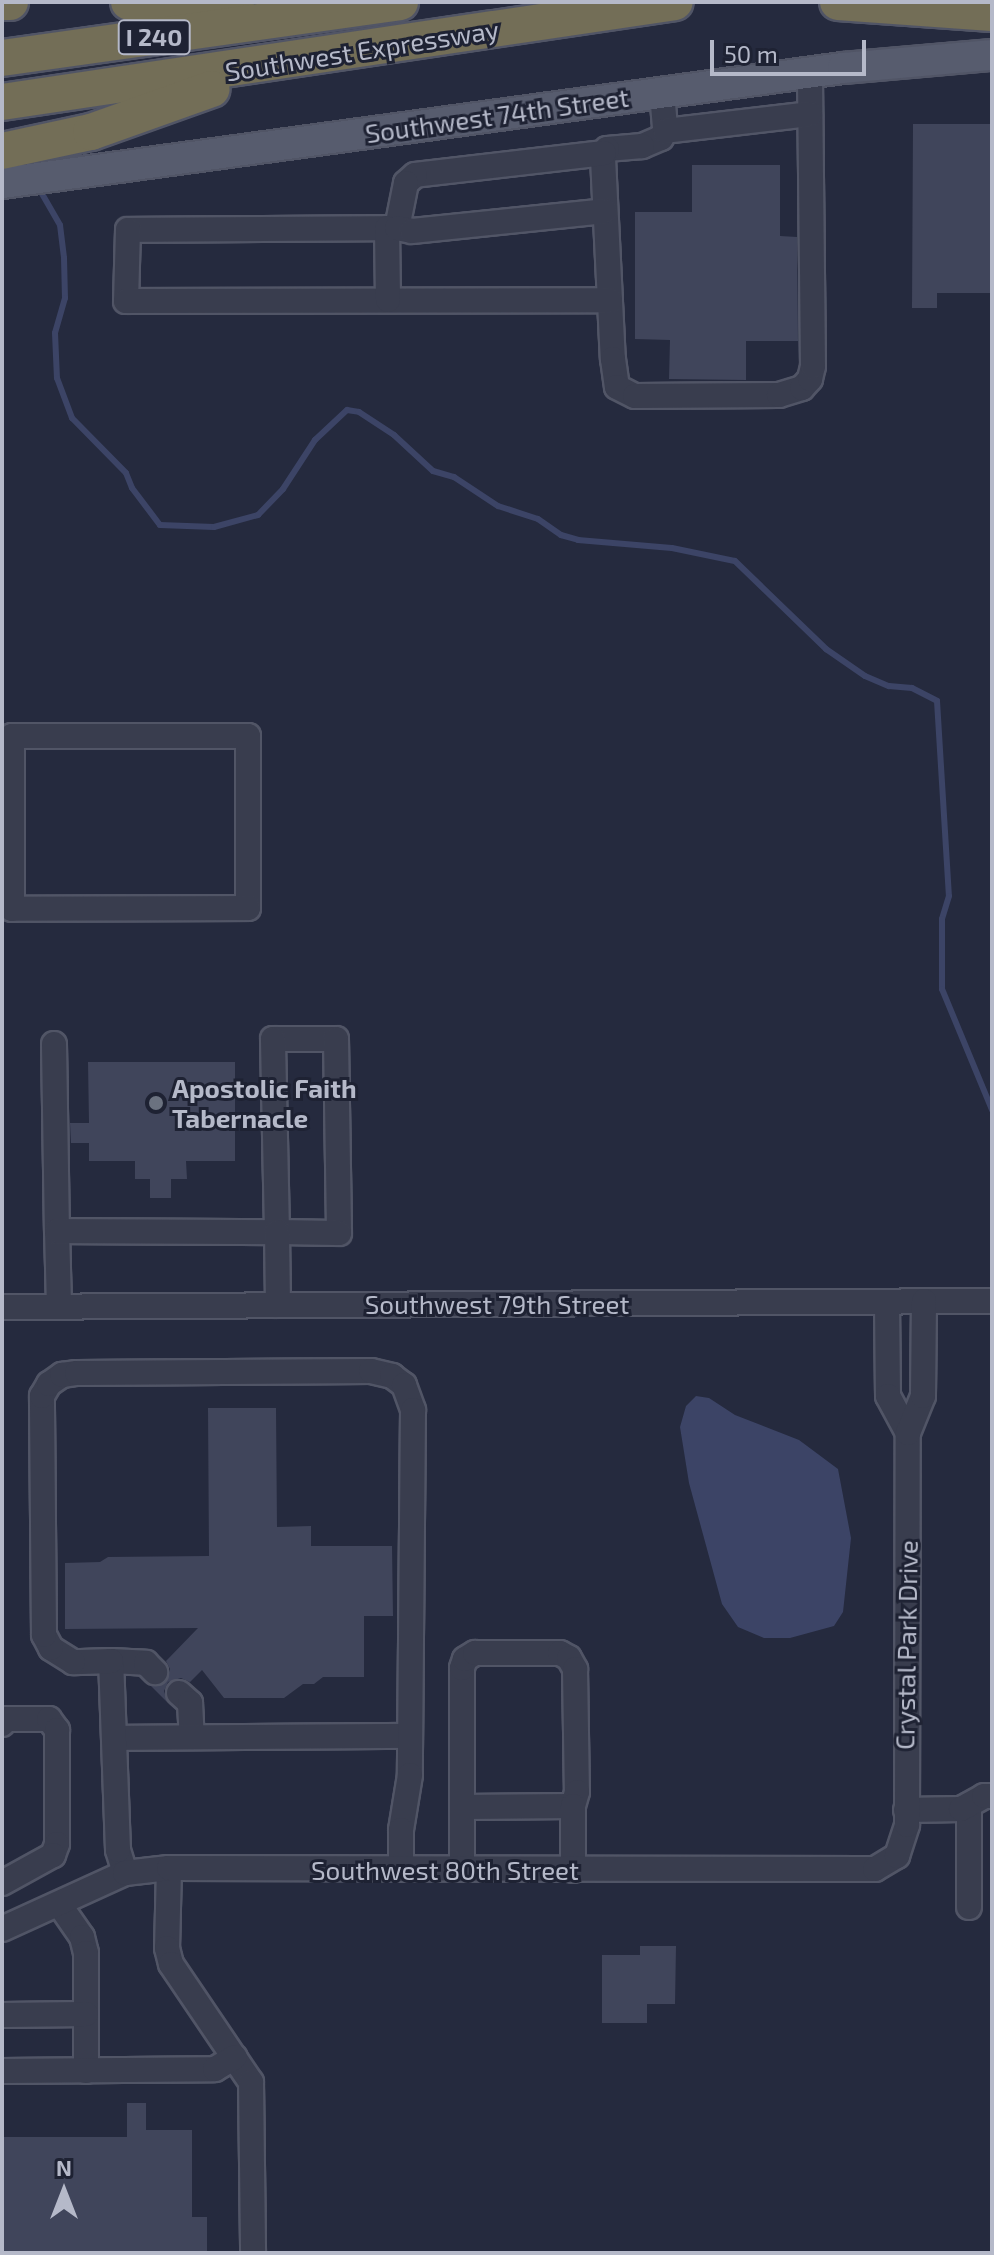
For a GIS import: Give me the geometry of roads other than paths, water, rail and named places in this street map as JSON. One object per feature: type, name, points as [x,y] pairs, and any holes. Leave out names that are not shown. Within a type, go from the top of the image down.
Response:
[{"type":"highway","points":[[2,2],[10,2]]},
{"type":"highway","points":[[129,2],[306,15]]},
{"type":"highway","name":"Southwest Expressway","points":[[2,58],[400,2]]},
{"type":"highway","name":"Southwest Expressway","points":[[2,102],[285,63],[675,2]]},
{"type":"highway","points":[[838,2],[992,13]]},
{"type":"highway","points":[[2,151],[91,132],[285,63]]},
{"type":"main road","name":"Southwest 74th Street","points":[[2,183],[810,73],[992,55]]},
{"type":"street","points":[[604,153],[615,378],[624,393],[635,396],[779,395],[802,388],[810,379],[813,366],[810,73]]},
{"type":"street","points":[[662,93],[665,131]]},
{"type":"street","points":[[388,300],[392,228],[406,183],[415,175],[604,153],[613,148],[651,143],[665,131],[810,114]]},
{"type":"street","points":[[605,211],[412,231],[392,228],[128,230],[126,301],[610,300]]},
{"type":"street","points":[[12,736],[248,736],[248,908],[12,909],[7,896],[7,739],[12,736]]},
{"type":"street","points":[[57,1231],[277,1232],[339,1233],[336,1039],[273,1039],[277,1232],[278,1305]]},
{"type":"street","points":[[54,1044],[59,1306]]},
{"type":"street","name":"Crystal Park Drive","points":[[897,1856],[907,1825],[908,1433],[923,1396],[924,1301]]},
{"type":"street","name":"Southwest 79th Street","points":[[2,1307],[992,1301]]},
{"type":"street","name":"Crystal Park Drive","points":[[887,1302],[888,1396],[908,1433]]},
{"type":"street","points":[[155,1672],[146,1663],[73,1662],[51,1648],[44,1635],[42,1396],[49,1384],[62,1375],[77,1373],[371,1371],[392,1376],[404,1385],[413,1410],[410,1775],[401,1830],[401,1869]]},
{"type":"street","points":[[462,1869],[462,1668],[465,1659],[475,1653],[560,1653],[569,1658],[575,1669],[577,1792],[573,1806],[573,1870]]},
{"type":"street","points":[[111,1661],[118,1850],[125,1873]]},
{"type":"street","points":[[179,1693],[190,1703],[192,1737]]},
{"type":"street","points":[[2,1724],[7,1719],[49,1719],[57,1730],[57,1844],[53,1855],[2,1885],[10,1926]]},
{"type":"street","points":[[115,1738],[409,1736]]},
{"type":"street","points":[[906,1810],[961,1809],[984,1796],[992,1796]]},
{"type":"street","points":[[969,1805],[969,1907]]},
{"type":"street","points":[[462,1807],[573,1806]]},
{"type":"street","name":"Southwest 80th Street","points":[[10,1926],[125,1873],[169,1868],[875,1869],[897,1856]]},
{"type":"street","points":[[169,1868],[167,1948],[171,1964],[251,2082],[253,2253]]},
{"type":"street","points":[[59,1904],[82,1937],[86,1953],[86,2071]]},
{"type":"street","points":[[2,2015],[86,2014]]},
{"type":"street","points":[[2,2071],[215,2069],[235,2057]]},
{"type":"water","points":[[696,1396],[709,1398],[735,1415],[799,1440],[838,1469],[851,1538],[843,1612],[834,1626],[790,1638],[764,1638],[738,1627],[722,1604],[689,1483],[680,1427],[686,1406]]},
{"type":"waterway","points":[[41,192],[60,225],[64,258],[65,298],[55,333],[57,378],[72,418],[126,473],[132,488],[160,525],[214,527],[258,515],[283,489],[315,440],[347,410],[359,412],[394,435],[433,471],[454,477],[498,506],[538,519],[561,535],[578,540],[672,548],[735,561],[826,649],[865,676],[889,686],[912,688],[937,701],[949,896],[942,919],[942,989],[992,1110]]},
{"type":"place","name":"Apostolic Faith Tabernacle","points":[[156,1103]]}]
